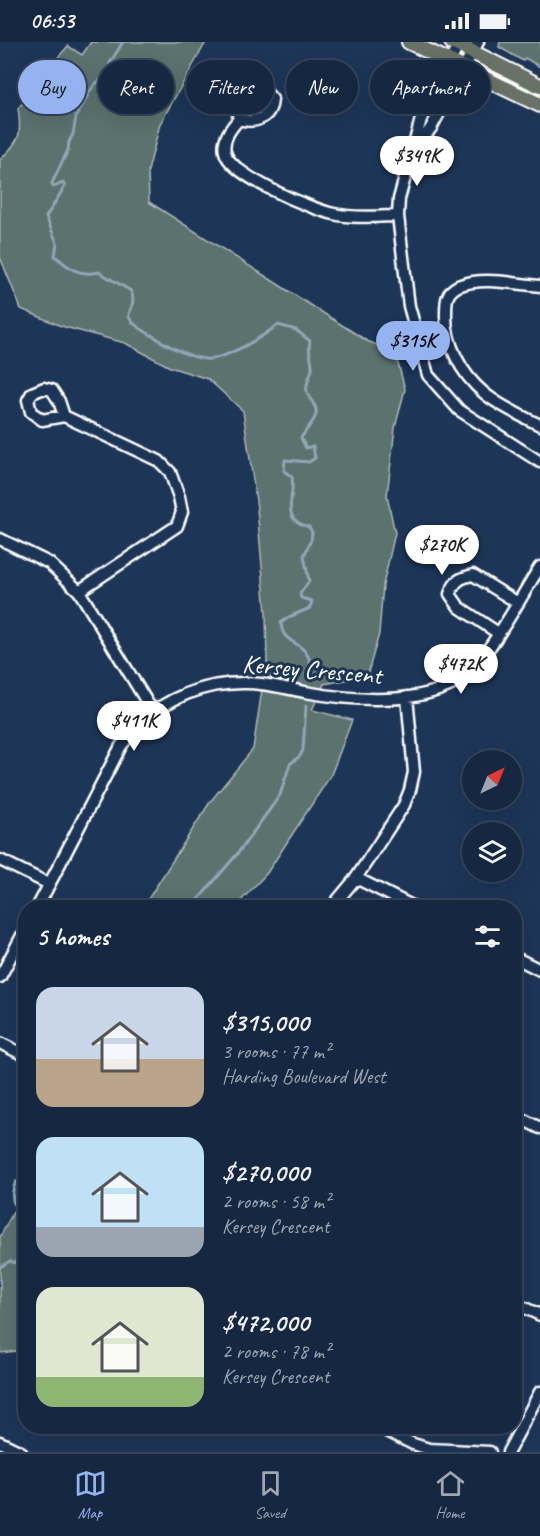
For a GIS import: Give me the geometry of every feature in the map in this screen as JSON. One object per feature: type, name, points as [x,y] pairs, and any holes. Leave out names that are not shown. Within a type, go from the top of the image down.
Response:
[{"type":"main road","points":[[409,42],[445,60]]},
{"type":"main road","points":[[457,43],[475,47],[540,86]]},
{"type":"main road","points":[[490,82],[540,105]]},
{"type":"street","points":[[450,60],[457,43]]},
{"type":"street","points":[[467,60],[475,47]]},
{"type":"street","points":[[423,114],[399,199],[398,216],[409,306],[428,375],[459,410],[540,462]]},
{"type":"street","points":[[411,154],[431,128],[438,114]]},
{"type":"street","points":[[239,119],[230,130],[224,143],[226,157],[259,183],[311,208],[335,215],[398,216]]},
{"type":"street","points":[[540,286],[485,281],[456,287],[446,300],[446,326],[454,354],[485,394],[540,425]]},
{"type":"street","points":[[64,416],[159,461],[170,472],[182,512],[177,526],[79,591]]},
{"type":"street","points":[[0,539],[49,563],[79,591],[153,712]]},
{"type":"street","name":"Kersey Crescent","points":[[41,900],[120,746],[136,726],[153,712],[187,693],[230,684],[246,683],[303,692],[384,699],[407,697],[450,685],[482,656],[540,567]]},
{"type":"street","points":[[498,633],[459,607],[450,594],[453,584],[459,579],[473,575],[518,603]]},
{"type":"street","points":[[338,900],[356,878],[404,805],[410,790],[414,772],[407,697]]},
{"type":"street","points":[[0,860],[49,884]]},
{"type":"street","points":[[356,878],[400,900]]},
{"type":"street","points":[[0,977],[18,943]]},
{"type":"street","points":[[522,961],[540,970]]},
{"type":"street","points":[[0,1043],[18,1052]]},
{"type":"street","points":[[522,1119],[540,1128]]},
{"type":"street","points":[[522,1307],[540,1315]]},
{"type":"street","points":[[522,1426],[540,1392]]},
{"type":"street","points":[[393,1434],[429,1449],[490,1452]]},
{"type":"street","points":[[508,1452],[518,1434]]},
{"type":"street","points":[[0,1442],[21,1452]]},
{"type":"green space","points":[[91,42],[206,42],[196,60],[186,60],[186,78],[174,99],[174,60],[98,60],[98,114],[166,114],[160,124],[148,171],[149,202],[367,341],[395,352],[405,389],[395,428],[387,496],[395,533],[383,585],[379,634],[367,676],[324,684],[312,710],[352,720],[331,775],[267,873],[242,900],[147,900],[210,802],[253,749],[267,665],[266,613],[257,508],[243,411],[208,379],[170,367],[125,343],[61,326],[21,309],[0,257],[0,160],[16,142],[20,125],[19,114],[86,114],[86,60],[56,60],[68,46],[82,55]]},
{"type":"green space","points":[[500,42],[540,42],[540,67],[525,58],[523,61],[499,47]]},
{"type":"green space","points":[[18,1203],[18,1351],[0,1353],[0,1237]]},
{"type":"waterway","points":[[123,42],[110,63],[108,75],[95,84],[76,117],[68,150],[52,183],[53,187],[63,183],[65,186],[46,217],[57,243],[55,256],[75,270],[86,273],[99,272],[131,291],[133,301],[129,317],[134,323],[167,345],[190,355],[211,359],[228,354],[278,325],[296,330],[310,341],[312,369],[307,389],[316,408],[316,414],[301,438],[306,448],[313,446],[315,458],[309,462],[285,460],[284,471],[292,477],[291,513],[294,519],[309,527],[312,532],[304,556],[309,581],[300,594],[301,598],[312,601],[310,608],[281,623],[286,636],[306,653],[311,670]]},
{"type":"waterway","points":[[198,900],[238,853],[280,795],[290,764],[300,756],[303,750],[306,706]]},
{"type":"waterway","points":[[18,1182],[13,1191],[18,1213]]},
{"type":"waterway","points":[[0,1267],[10,1261],[18,1264]]}]
